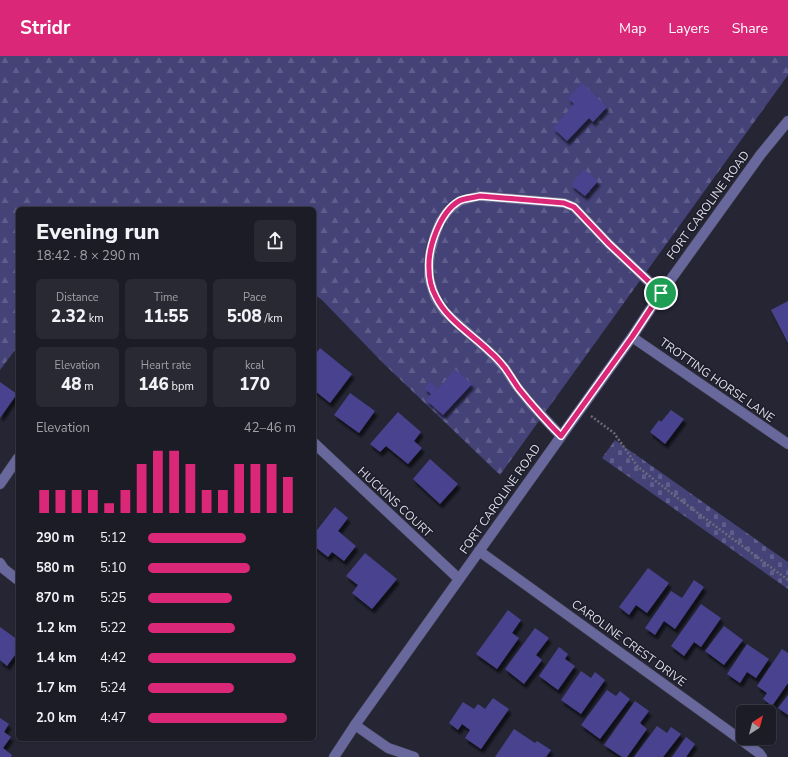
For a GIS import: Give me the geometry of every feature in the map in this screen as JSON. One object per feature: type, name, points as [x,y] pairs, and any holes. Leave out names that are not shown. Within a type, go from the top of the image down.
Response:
[{"type":"street","name":"FORT CAROLINE ROAD","points":[[334,757],[354,725],[632,337],[661,293],[761,154],[788,121]]},
{"type":"street","points":[[561,436],[530,403],[505,368],[491,353],[444,311],[435,297],[430,278],[429,266],[430,254],[440,222],[448,211],[460,200],[480,196],[564,203],[574,207],[609,244],[661,293]]},
{"type":"street","name":"TROTTING HORSE LANE","points":[[632,337],[788,444]]},
{"type":"street","name":"HUCKINS COURT","points":[[316,445],[459,579]]},
{"type":"street","points":[[0,484],[16,461]]},
{"type":"street","name":"CAROLINE CREST DRIVE","points":[[479,551],[759,753],[762,757]]},
{"type":"street","points":[[0,563],[4,569],[16,578]]},
{"type":"street","points":[[354,725],[388,748],[414,757]]},
{"type":"path","points":[[581,408],[614,433],[644,472],[674,496],[788,580]]},
{"type":"green space","points":[[0,56],[788,56],[788,75],[500,475],[384,364],[316,296],[316,207],[16,207],[16,349],[0,370]]},
{"type":"green space","points":[[615,440],[788,562],[788,589],[602,458]]},
{"type":"building","points":[[582,83],[607,107],[593,122],[589,118],[567,141],[553,128],[574,104],[568,98]]},
{"type":"building","points":[[584,169],[598,181],[585,196],[571,185]]},
{"type":"building","points":[[788,301],[788,343],[771,310]]},
{"type":"building","points":[[320,348],[352,374],[330,403],[316,392],[316,353]]},
{"type":"building","points":[[455,369],[472,384],[443,415],[426,400],[431,394],[424,388],[430,382],[438,389]]},
{"type":"building","points":[[0,382],[16,393],[16,395],[0,418]]},
{"type":"building","points":[[350,393],[375,411],[359,433],[334,415]]},
{"type":"building","points":[[671,410],[684,419],[665,444],[650,432],[659,420],[661,422]]},
{"type":"building","points":[[398,412],[421,432],[414,441],[422,448],[408,464],[386,446],[380,452],[370,444]]},
{"type":"building","points":[[430,459],[458,484],[440,504],[413,479]]},
{"type":"building","points":[[335,507],[348,518],[338,531],[356,546],[344,561],[332,552],[328,557],[316,548],[316,531]]},
{"type":"building","points":[[365,553],[397,579],[372,609],[352,593],[358,585],[346,576]]},
{"type":"building","points":[[648,568],[669,583],[647,613],[636,605],[629,615],[619,607]]},
{"type":"building","points":[[694,580],[704,587],[675,629],[664,621],[655,635],[645,628],[671,591],[682,598]]},
{"type":"building","points":[[701,604],[721,618],[701,647],[694,642],[684,656],[671,646]]},
{"type":"building","points":[[508,610],[521,620],[512,633],[519,638],[497,669],[476,654]]},
{"type":"building","points":[[724,626],[743,640],[724,665],[705,651]]},
{"type":"building","points":[[0,627],[16,639],[16,654],[7,666],[0,660]]},
{"type":"building","points":[[535,628],[549,638],[536,655],[542,660],[524,684],[505,669]]},
{"type":"building","points":[[747,644],[769,659],[756,678],[747,672],[740,683],[727,674]]},
{"type":"building","points":[[559,647],[568,654],[565,659],[575,666],[558,690],[539,676]]},
{"type":"building","points":[[782,649],[788,653],[788,683],[773,705],[763,699],[767,693],[757,686]]},
{"type":"building","points":[[581,671],[591,678],[595,672],[605,680],[581,714],[561,700]]},
{"type":"building","points":[[607,690],[616,696],[620,691],[630,699],[600,739],[581,725]]},
{"type":"building","points":[[788,695],[788,715],[778,708]]},
{"type":"building","points":[[493,698],[509,709],[481,749],[465,738],[470,730],[462,724],[458,730],[449,723],[463,702],[474,709],[478,704],[485,709]]},
{"type":"building","points":[[635,701],[649,711],[640,723],[647,729],[627,757],[622,757],[604,745]]},
{"type":"building","points":[[0,718],[9,724],[4,732],[11,737],[3,748],[12,755],[11,757],[0,757]]},
{"type":"building","points":[[657,726],[667,733],[671,727],[681,734],[663,757],[634,757]]},
{"type":"building","points":[[514,729],[535,743],[537,741],[551,750],[546,757],[495,757]]},
{"type":"building","points":[[686,737],[695,744],[686,757],[672,757]]},
{"type":"route","points":[[480,196],[525,201],[564,203],[574,207],[609,244],[661,293],[632,337],[561,436],[530,403],[505,368],[491,353],[444,311],[435,297],[430,278],[430,254],[440,222],[448,211],[460,200],[480,196]]}]
